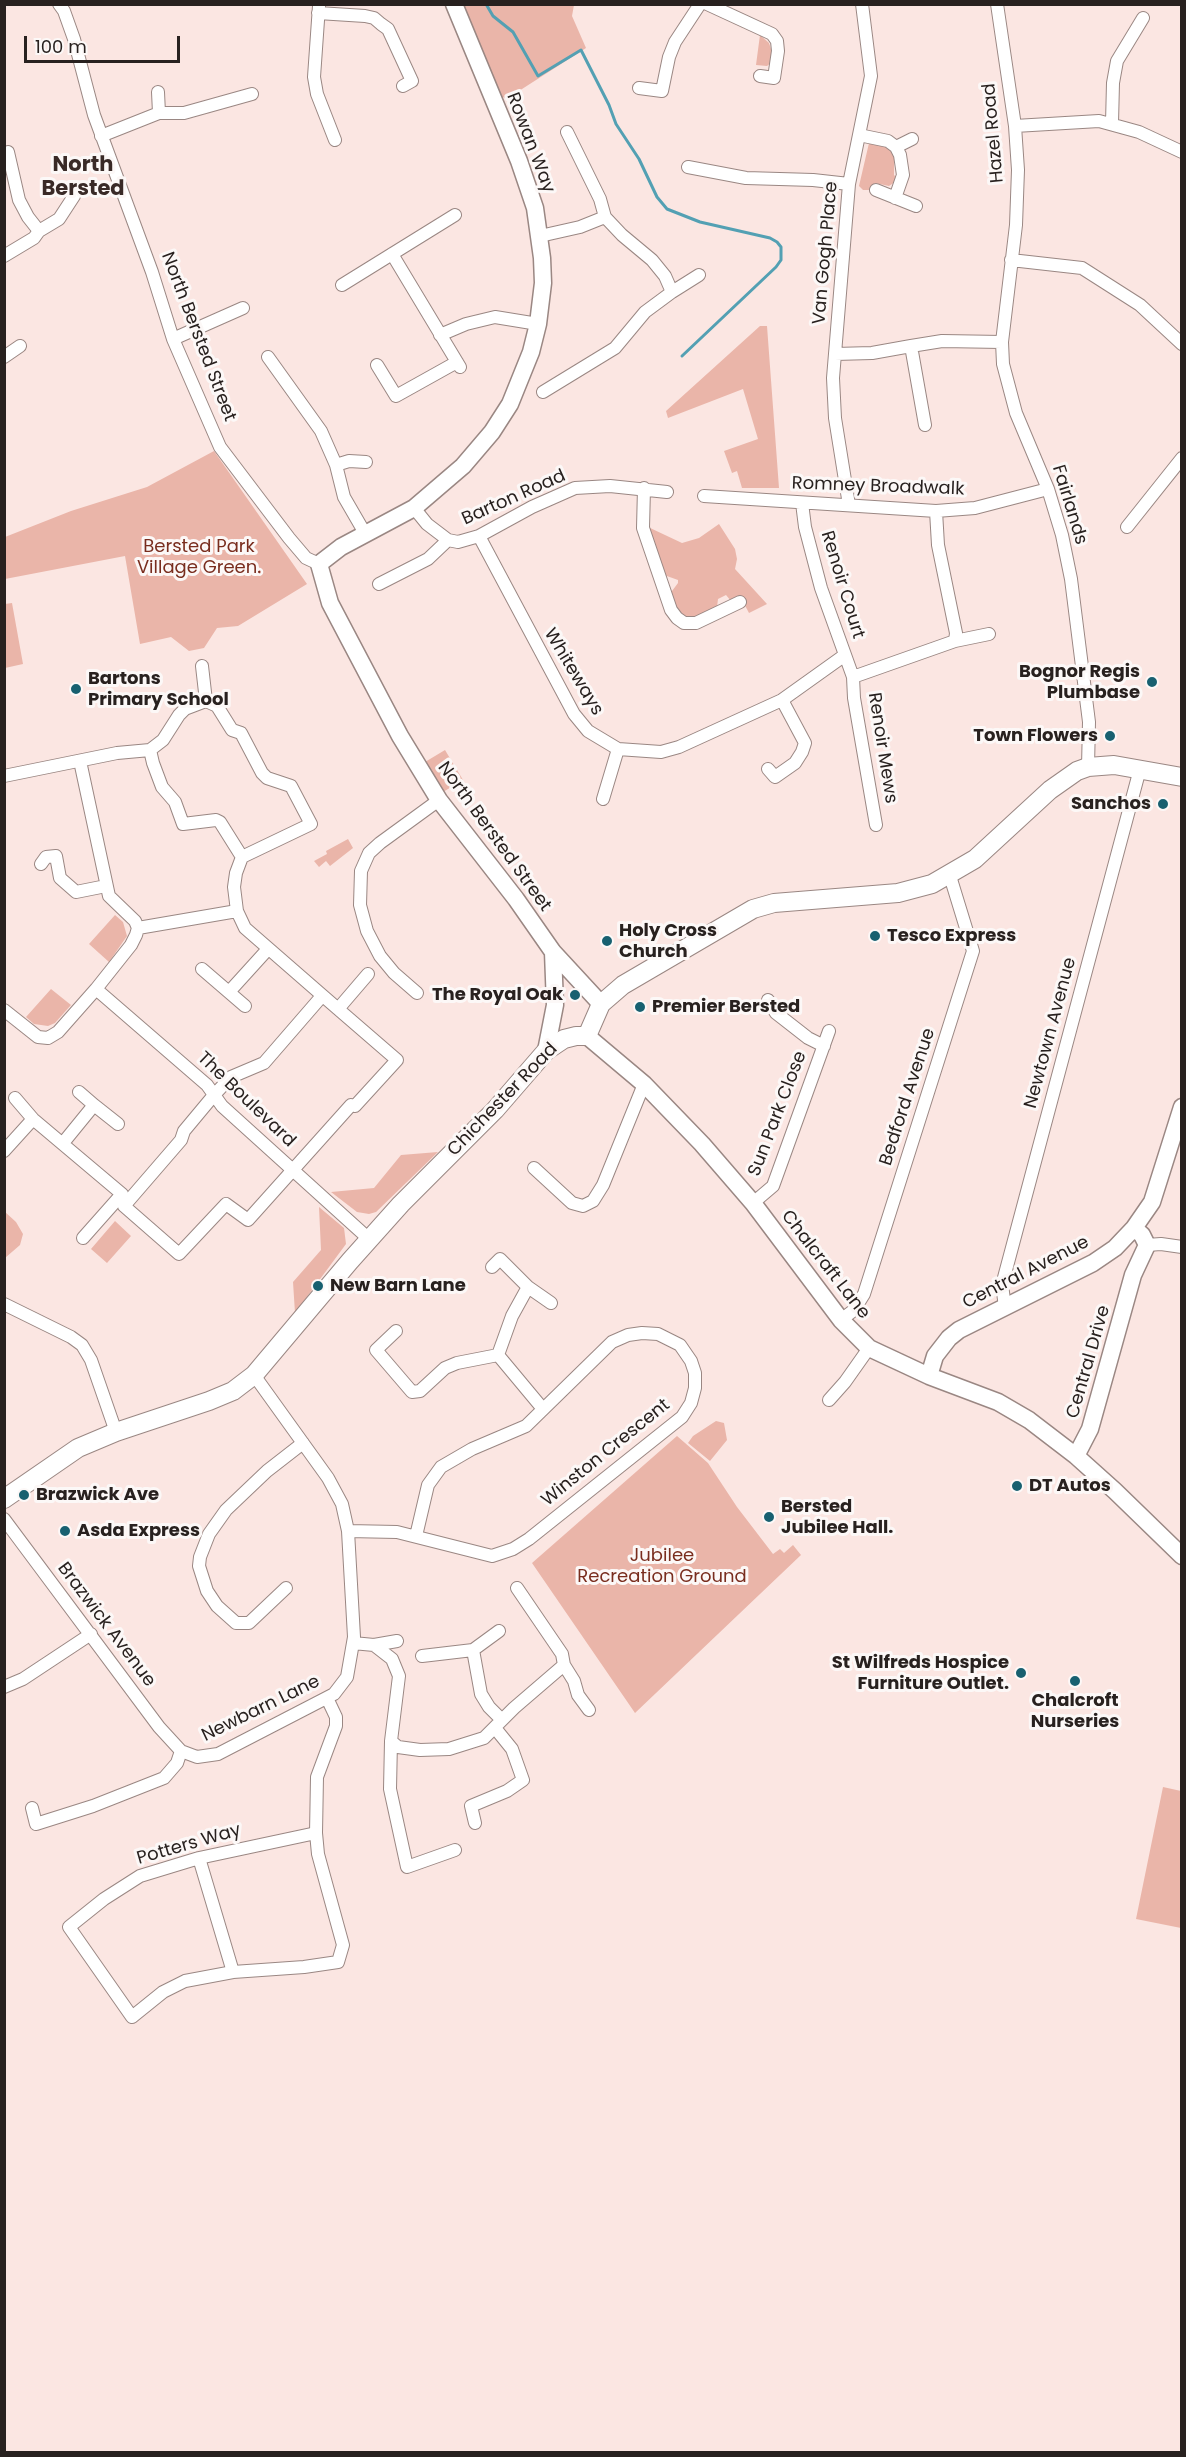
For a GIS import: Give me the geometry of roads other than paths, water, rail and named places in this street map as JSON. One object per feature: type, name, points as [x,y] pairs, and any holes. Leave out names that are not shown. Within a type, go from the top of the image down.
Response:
[{"type":"main road","points":[[587,1036],[601,1004],[623,986],[753,909],[774,903],[898,893],[932,884],[950,876],[975,859],[1067,776],[1088,767],[1114,765],[1182,777]]},
{"type":"main road","name":"Chichester Road","points":[[4,1499],[78,1448],[116,1432],[209,1401],[233,1391],[254,1375],[369,1239],[495,1110],[546,1051],[564,1039],[587,1036]]},
{"type":"street","name":"North Bersted Street","points":[[59,4],[64,11],[74,39],[101,136],[152,272],[173,339],[220,447],[289,538],[306,558],[319,564],[330,603],[400,736],[439,800],[516,899],[553,952],[601,1004]]},
{"type":"street","name":"Rowan Way","points":[[319,564],[336,551],[414,508],[463,466],[492,432],[510,404],[531,352],[538,324],[543,283],[540,236],[529,188],[454,4]]},
{"type":"street","points":[[639,88],[662,91],[669,57],[675,42],[700,4]]},
{"type":"street","points":[[707,4],[772,34],[777,40],[778,51],[774,78],[760,76]]},
{"type":"street","name":"Van Gogh Place","points":[[849,505],[833,398],[849,184],[870,76],[862,4]]},
{"type":"street","name":"Hazel Road","points":[[996,4],[1015,126],[1017,198],[1011,260]]},
{"type":"street","points":[[335,140],[320,104],[314,77],[318,9],[374,18],[388,29],[412,81],[403,86]]},
{"type":"street","points":[[1112,123],[1114,71],[1122,51],[1139,35],[1143,18]]},
{"type":"street","points":[[158,92],[159,113]]},
{"type":"street","points":[[101,136],[159,113],[184,113],[252,94]]},
{"type":"street","points":[[1015,126],[1087,120],[1112,123],[1139,132],[1182,152]]},
{"type":"street","points":[[567,132],[600,199],[605,217],[652,260],[665,276],[672,292]]},
{"type":"street","points":[[859,135],[888,141],[896,147],[900,155],[903,175],[895,198]]},
{"type":"street","points":[[896,147],[912,139]]},
{"type":"street","points":[[8,152],[19,200],[39,231]]},
{"type":"street","points":[[688,167],[746,178],[813,180],[849,184]]},
{"type":"street","points":[[876,190],[916,206]]},
{"type":"street","points":[[4,256],[34,238],[39,231],[58,219],[74,196]]},
{"type":"street","points":[[342,285],[455,215]]},
{"type":"street","points":[[540,236],[580,227],[605,217]]},
{"type":"street","points":[[377,365],[396,396],[458,364],[392,254]]},
{"type":"street","points":[[1011,260],[1082,268],[1140,305],[1182,344]]},
{"type":"street","name":"Fairlands","points":[[1011,260],[1002,342],[1006,379],[1016,413],[1048,489],[1062,535],[1071,579],[1089,722],[1088,767]]},
{"type":"street","points":[[543,392],[615,348],[645,312],[699,275]]},
{"type":"street","points":[[173,339],[243,308]]},
{"type":"street","points":[[440,335],[466,324],[495,317],[538,324]]},
{"type":"street","points":[[835,354],[872,353],[942,341],[1002,342]]},
{"type":"street","points":[[4,357],[20,346]]},
{"type":"street","points":[[910,346],[925,424]]},
{"type":"street","points":[[268,357],[321,430],[336,465],[344,497],[366,535]]},
{"type":"street","points":[[1127,527],[1182,458]]},
{"type":"street","points":[[336,465],[349,461],[366,462]]},
{"type":"street","name":"Barton Road","points":[[414,508],[426,524],[448,540],[458,542],[479,536],[532,507],[576,488],[610,486],[667,492]]},
{"type":"street","points":[[644,488],[643,528],[671,610],[677,618],[684,623],[696,623],[740,602]]},
{"type":"street","name":"Romney Broadwalk","points":[[704,496],[936,511],[975,508],[1048,489]]},
{"type":"street","name":"Renoir Court","points":[[802,503],[805,527],[820,588],[853,677]]},
{"type":"street","points":[[936,511],[938,545],[956,633],[955,641]]},
{"type":"street","name":"Whiteways","points":[[479,536],[574,714],[588,731],[618,749],[661,752],[678,747],[782,700],[845,655]]},
{"type":"street","name":"Barton Road","points":[[379,584],[428,559],[448,540]]},
{"type":"street","points":[[853,677],[955,641],[989,634]]},
{"type":"street","points":[[202,666],[206,701]]},
{"type":"street","name":"Renoir Mews","points":[[853,677],[854,698],[876,825]]},
{"type":"street","points":[[768,769],[775,777],[795,763],[805,743],[782,700]]},
{"type":"street","points":[[4,776],[150,750],[163,740],[185,709],[206,701],[217,706],[232,730],[241,733],[262,773],[267,778],[291,786],[311,824],[242,857],[234,887],[237,911],[245,928],[397,1060],[355,1106],[351,1106],[248,1220],[226,1204],[179,1254],[63,1143],[33,1119],[15,1098]]},
{"type":"street","points":[[603,799],[618,749]]},
{"type":"street","points":[[150,750],[162,787],[175,802],[183,824],[216,820],[220,822],[242,857]]},
{"type":"street","points":[[4,1011],[38,1037],[48,1038],[58,1032],[131,945],[138,928],[129,914],[114,903],[106,886],[80,761]]},
{"type":"street","name":"Newtown Avenue","points":[[1005,1307],[1002,1285],[1140,769]]},
{"type":"street","points":[[417,993],[394,973],[380,956],[367,931],[360,905],[361,871],[369,853],[439,800]]},
{"type":"street","points":[[41,864],[46,857],[56,856],[60,878],[76,892],[106,886]]},
{"type":"street","name":"Bedford Avenue","points":[[841,1320],[854,1310],[864,1294],[973,951],[950,876]]},
{"type":"street","points":[[138,928],[237,911]]},
{"type":"street","points":[[229,992],[268,949]]},
{"type":"street","points":[[546,1051],[555,1005],[553,952]]},
{"type":"street","points":[[202,969],[245,1006]]},
{"type":"street","points":[[338,1009],[368,974]]},
{"type":"street","name":"The Boulevard","points":[[96,989],[207,1085],[222,1106],[369,1239]]},
{"type":"street","points":[[83,1238],[181,1140],[184,1131],[231,1077],[264,1063],[322,996]]},
{"type":"street","points":[[768,1000],[776,1013],[808,1038],[824,1046]]},
{"type":"street","name":"Sun Park Close","points":[[753,1203],[773,1186],[829,1031]]},
{"type":"street","name":"Chalcraft Lane","points":[[587,1036],[644,1084],[702,1144],[753,1203],[841,1320],[869,1348],[929,1376],[988,1398],[1019,1414],[1076,1456],[1182,1556]]},
{"type":"street","points":[[534,1168],[572,1203],[583,1206],[593,1201],[603,1185],[644,1084]]},
{"type":"street","points":[[79,1092],[118,1124]]},
{"type":"street","points":[[63,1143],[94,1105]]},
{"type":"street","name":"Central Avenue","points":[[929,1376],[935,1356],[949,1338],[959,1330],[1093,1263],[1128,1261],[1134,1228],[1152,1202],[1182,1107]]},
{"type":"street","points":[[4,1151],[33,1119]]},
{"type":"street","points":[[1134,1228],[1142,1235],[1147,1245],[1182,1247]]},
{"type":"street","name":"Central Drive","points":[[1076,1456],[1090,1429],[1128,1261],[1147,1245]]},
{"type":"street","points":[[492,1267],[500,1259],[528,1287],[551,1303]]},
{"type":"street","points":[[498,1355],[512,1316],[528,1287]]},
{"type":"street","points":[[4,1304],[71,1337],[82,1345],[91,1360],[116,1432]]},
{"type":"street","points":[[396,1331],[376,1350],[412,1392],[420,1391],[445,1368],[457,1363],[498,1355]]},
{"type":"street","name":"Winston Crescent","points":[[348,1531],[378,1530],[416,1536],[492,1556],[513,1549],[529,1539],[682,1417],[693,1395],[695,1373],[691,1361],[680,1345],[669,1338],[642,1332],[612,1342],[526,1426],[452,1459],[441,1467],[428,1485],[416,1536]]},
{"type":"street","points":[[829,1400],[869,1348]]},
{"type":"street","points":[[498,1355],[543,1409]]},
{"type":"street","name":"Newbarn Lane","points":[[32,1808],[36,1824],[93,1806],[164,1778],[177,1763],[181,1751],[197,1757],[218,1754],[327,1698],[342,1686],[347,1677],[353,1643],[354,1612],[348,1531],[342,1504],[328,1478],[254,1375]]},
{"type":"street","points":[[286,1588],[249,1623],[236,1623],[217,1606],[207,1591],[199,1566],[200,1557],[209,1534],[226,1510],[267,1471],[303,1443]]},
{"type":"street","name":"Brazwick Avenue","points":[[4,1519],[159,1727],[181,1751]]},
{"type":"street","points":[[517,1588],[562,1654],[564,1665],[574,1681],[578,1695],[589,1710]]},
{"type":"street","points":[[422,1656],[473,1650],[499,1631]]},
{"type":"street","points":[[4,1687],[23,1679],[91,1634]]},
{"type":"street","points":[[353,1643],[374,1645],[398,1641]]},
{"type":"street","points":[[374,1645],[392,1659],[399,1676],[391,1742],[390,1789],[407,1867],[455,1850]]},
{"type":"street","points":[[473,1650],[481,1694],[512,1749],[523,1780],[507,1791],[471,1806],[475,1822]]},
{"type":"street","points":[[391,1742],[402,1748],[450,1749],[476,1742],[564,1665]]},
{"type":"street","points":[[199,1858],[233,1972],[338,1962],[343,1945],[320,1864],[316,1833],[317,1777],[336,1726],[336,1717],[327,1698]]},
{"type":"street","name":"Potters Way","points":[[233,1972],[185,1981],[163,1992],[132,2017],[69,1927],[104,1899],[140,1876],[199,1858],[316,1833]]},
{"type":"waterway","points":[[486,4],[493,16],[513,32],[538,76],[581,50],[616,124],[639,159],[657,197],[667,209],[700,222],[770,238],[781,247],[781,260],[776,267],[682,356]]},
{"type":"place","name":"Bognor Regis Plumbase","points":[[1152,682]]},
{"type":"place","name":"Bartons Primary School","points":[[76,689]]},
{"type":"place","name":"Town Flowers","points":[[1110,736]]},
{"type":"place","name":"Sanchos","points":[[1163,804]]},
{"type":"place","name":"Tesco Express","points":[[875,936]]},
{"type":"place","name":"Holy Cross Church","points":[[607,941]]},
{"type":"place","name":"The Royal Oak","points":[[575,995]]},
{"type":"place","name":"Premier Bersted","points":[[640,1007]]},
{"type":"place","name":"New Barn Lane","points":[[318,1286]]},
{"type":"place","name":"DT Autos","points":[[1017,1486]]},
{"type":"place","name":"Brazwick Ave","points":[[24,1495]]},
{"type":"place","name":"Bersted Jubilee Hall.","points":[[769,1517]]},
{"type":"place","name":"Asda Express","points":[[65,1531]]},
{"type":"place","name":"St Wilfreds Hospice Furniture Outlet.","points":[[1021,1673]]},
{"type":"place","name":"Chalcroft Nurseries","points":[[1075,1681]]},
{"type":"district","name":"North Bersted","points":[[83,178]]},
{"type":"park label","name":"Bersted Park Village Green.","points":[[199,557]]},
{"type":"park label","name":"Jubilee Recreation Ground","points":[[662,1566]]}]
